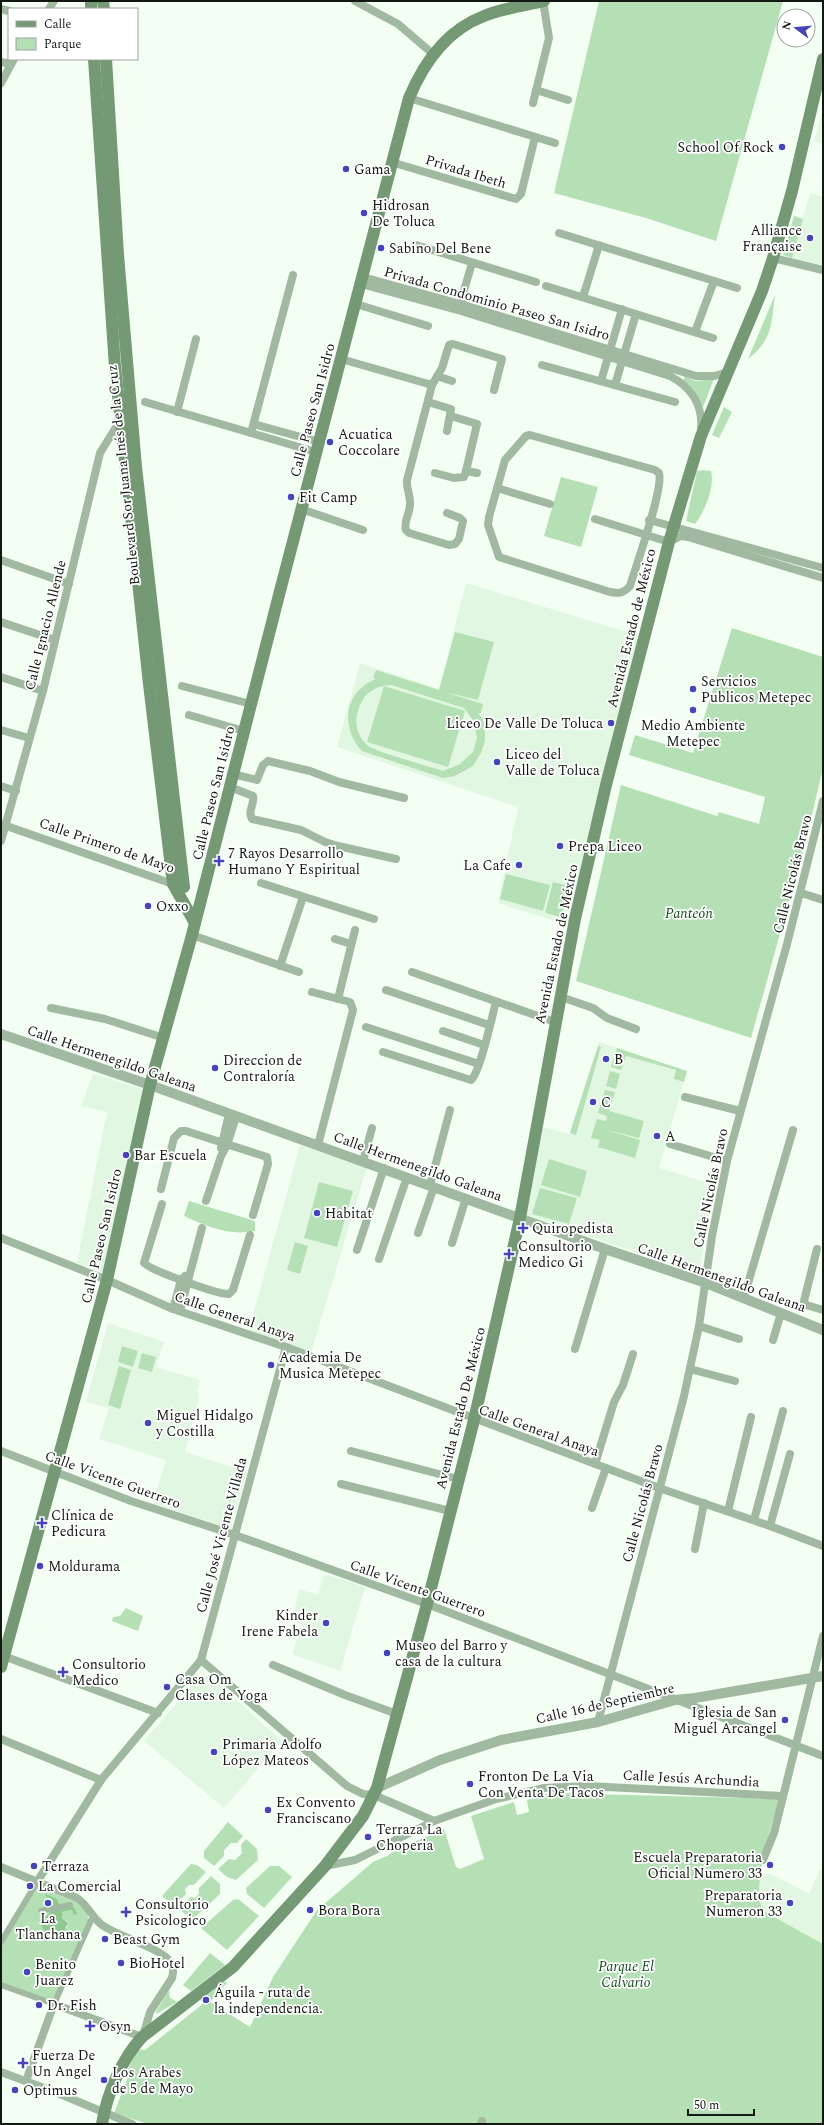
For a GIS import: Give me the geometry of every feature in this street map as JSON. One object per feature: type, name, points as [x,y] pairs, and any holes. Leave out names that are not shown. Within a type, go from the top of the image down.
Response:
[{"type":"main road","name":"Calle Paseo San Isidro","points":[[2,1660],[107,1280],[150,1085],[194,929],[317,447],[356,304],[391,162],[409,98],[417,80],[433,54],[455,32],[485,15],[544,1]]},
{"type":"main road","name":"Avenida Estado de México","points":[[520,1218],[575,919],[599,817],[673,525],[701,436],[762,291],[773,258],[792,190],[823,59]]},
{"type":"main road","name":"Boulevard Sor Juana Inés de la Cruz","points":[[94,60],[109,292],[121,418],[149,684],[178,886]]},
{"type":"main road","name":"Boulevard Sor Juana Inés de la Cruz","points":[[106,60],[118,255],[136,467],[178,886]]},
{"type":"main road","name":"Calle Primero de Mayo","points":[[178,886],[203,893]]},
{"type":"main road","points":[[178,886],[194,929]]},
{"type":"main road","name":"Avenida Estado De México","points":[[427,1604],[474,1420],[520,1218]]},
{"type":"main road","points":[[103,2118],[123,2066],[142,2036],[233,1967],[325,1866],[363,1816],[375,1792],[427,1604]]},
{"type":"street","points":[[355,1],[398,24],[433,54]]},
{"type":"street","points":[[533,103],[549,38],[544,1]]},
{"type":"street","points":[[1,62],[13,62],[1,83]]},
{"type":"street","points":[[536,90],[568,100]]},
{"type":"street","points":[[409,98],[555,143]]},
{"type":"street","name":"Privada Ibeth","points":[[391,162],[516,199],[521,194],[536,137]]},
{"type":"street","points":[[559,233],[737,288]]},
{"type":"street","points":[[583,297],[599,245]]},
{"type":"street","points":[[416,246],[536,282]]},
{"type":"street","points":[[773,258],[823,270]]},
{"type":"street","points":[[462,308],[463,294],[472,263]]},
{"type":"street","points":[[251,434],[293,275]]},
{"type":"street","name":"Privada Condominio Paseo San Isidro","points":[[362,280],[462,308],[623,358]]},
{"type":"street","points":[[695,332],[714,281]]},
{"type":"street","points":[[546,286],[713,338]]},
{"type":"street","points":[[356,304],[428,326]]},
{"type":"street","points":[[601,381],[622,310]]},
{"type":"street","points":[[615,385],[636,314]]},
{"type":"street","points":[[177,412],[196,339]]},
{"type":"street","points":[[447,513],[460,518],[463,522],[459,539],[455,544],[449,545],[406,530],[411,501],[406,488],[407,480],[432,385],[442,368],[448,347],[453,344],[502,359],[494,390]]},
{"type":"street","points":[[623,358],[696,376],[714,376],[728,372]]},
{"type":"street","points":[[623,358],[670,376],[684,385],[692,393],[699,408],[702,422],[701,436]]},
{"type":"street","points":[[341,359],[432,385]]},
{"type":"street","points":[[542,365],[675,402]]},
{"type":"street","points":[[438,376],[452,381]]},
{"type":"street","points":[[145,402],[251,434],[317,447]]},
{"type":"street","points":[[428,402],[449,408],[452,412],[447,431]]},
{"type":"street","points":[[435,473],[454,478],[464,477],[466,471],[477,424],[451,416]]},
{"type":"street","name":"Calle Ignacio Allende","points":[[1,841],[3,825],[16,791],[29,738],[43,691],[100,453],[121,418]]},
{"type":"street","points":[[254,424],[317,447]]},
{"type":"street","points":[[530,435],[656,470],[660,478],[649,520],[630,586],[625,591],[618,594],[502,560],[497,553],[488,526],[497,488],[508,456],[526,436],[530,435]]},
{"type":"street","points":[[466,471],[477,473]]},
{"type":"street","points":[[497,488],[550,504]]},
{"type":"street","points":[[301,509],[363,530]]},
{"type":"street","points":[[595,519],[669,542],[681,536],[688,537],[823,578]]},
{"type":"street","points":[[649,520],[673,525],[823,568]]},
{"type":"street","points":[[1,560],[69,584]]},
{"type":"street","points":[[1,622],[55,640]]},
{"type":"street","points":[[1,677],[43,691]]},
{"type":"street","points":[[182,686],[251,704]]},
{"type":"street","points":[[188,715],[244,731]]},
{"type":"street","points":[[1,730],[29,738]]},
{"type":"street","points":[[233,774],[257,780],[264,763],[268,761],[310,771],[339,782],[404,798]]},
{"type":"street","points":[[1,786],[16,791]]},
{"type":"street","points":[[230,787],[253,796],[250,815],[252,818],[301,830],[325,842],[396,860]]},
{"type":"street","name":"Calle Nicolás Bravo","points":[[598,1722],[690,1369],[699,1326],[712,1236],[727,1162],[801,893],[823,801]]},
{"type":"street","name":"Calle Primero de Mayo","points":[[3,825],[178,886]]},
{"type":"street","points":[[261,883],[374,919]]},
{"type":"street","points":[[801,893],[823,900]]},
{"type":"street","points":[[280,966],[303,897]]},
{"type":"street","points":[[194,929],[280,966],[299,972]]},
{"type":"street","points":[[338,999],[355,930]]},
{"type":"street","points":[[335,939],[351,944]]},
{"type":"street","points":[[412,972],[555,1022]]},
{"type":"street","points":[[386,990],[489,1025]]},
{"type":"street","points":[[312,992],[350,1002],[353,1010],[318,1145]]},
{"type":"street","points":[[561,997],[593,1008],[607,1018],[636,1029]]},
{"type":"street","points":[[383,1052],[468,1080],[474,1076],[479,1064],[496,1002]]},
{"type":"street","points":[[51,1008],[99,1018],[164,1038]]},
{"type":"street","points":[[366,1027],[479,1064]]},
{"type":"street","points":[[443,1031],[484,1045]]},
{"type":"street","name":"Calle Hermenegildo Galeana","points":[[1,1034],[384,1168],[605,1249],[706,1283],[823,1330]]},
{"type":"street","points":[[685,1097],[740,1111]]},
{"type":"street","points":[[418,1233],[432,1186],[450,1110]]},
{"type":"street","points":[[206,1201],[233,1115]]},
{"type":"street","points":[[363,1161],[372,1128]]},
{"type":"street","points":[[744,1298],[793,1130]]},
{"type":"street","points":[[161,1189],[174,1138],[178,1133],[186,1131],[264,1156],[268,1160],[253,1215]]},
{"type":"street","points":[[670,1144],[727,1162]]},
{"type":"street","points":[[357,1250],[384,1168]]},
{"type":"street","points":[[379,1259],[407,1177]]},
{"type":"street","points":[[452,1243],[466,1198]]},
{"type":"street","points":[[162,1204],[144,1263],[149,1267],[185,1281],[226,1295],[232,1293],[250,1235]]},
{"type":"street","points":[[176,1310],[185,1281],[190,1271],[202,1228]]},
{"type":"street","name":"Calle General Anaya","points":[[1,1238],[107,1280],[176,1310],[286,1347],[474,1420],[823,1546]]},
{"type":"street","points":[[817,1248],[804,1301],[806,1305],[823,1310]]},
{"type":"street","points":[[575,1349],[605,1249]]},
{"type":"street","points":[[773,1340],[781,1313]]},
{"type":"street","points":[[699,1326],[740,1339]]},
{"type":"street","name":"Calle José Vicente Villada","points":[[201,1660],[286,1347]]},
{"type":"street","points":[[595,1464],[614,1402],[633,1354]]},
{"type":"street","points":[[690,1369],[735,1381]]},
{"type":"street","points":[[754,1520],[783,1411]]},
{"type":"street","points":[[728,1511],[752,1417]]},
{"type":"street","name":"Calle Vicente Guerrero","points":[[1,1451],[131,1501],[235,1535],[427,1604],[823,1756]]},
{"type":"street","points":[[351,1451],[458,1479]]},
{"type":"street","points":[[770,1526],[790,1454]]},
{"type":"street","points":[[592,1508],[606,1468]]},
{"type":"street","points":[[341,1484],[450,1511]]},
{"type":"street","points":[[695,1549],[704,1504]]},
{"type":"street","points":[[763,1860],[771,1844],[795,1746],[818,1677],[823,1636]]},
{"type":"street","points":[[2,1660],[158,1713]]},
{"type":"street","points":[[1,1942],[101,1780],[201,1660],[347,1786],[363,1794],[375,1792],[434,1821]]},
{"type":"street","points":[[273,1665],[345,1695],[397,1714]]},
{"type":"street","name":"Calle 16 de Septiembre","points":[[375,1792],[440,1760],[501,1740],[598,1722],[675,1700],[695,1698],[818,1677]]},
{"type":"street","points":[[1,1739],[101,1780]]},
{"type":"street","name":"Calle Jesús Archundia","points":[[325,1866],[355,1860],[434,1821],[496,1800],[544,1788],[568,1786],[782,1796]]},
{"type":"street","points":[[1,1867],[77,1898],[86,1905],[106,1928],[163,1956],[173,1964],[172,1978],[150,2012],[142,2036],[1,1985]]},
{"type":"street","points":[[41,1911],[70,1905]]},
{"type":"street","points":[[26,2081],[54,2004],[94,1916]]},
{"type":"street","points":[[1,2072],[26,2081],[103,2118],[132,2124]]},
{"type":"shaded area","points":[[823,108],[823,144],[814,142]]},
{"type":"shaded area","name":"Alliance Française","points":[[810,193],[823,197],[823,265],[792,258]]},
{"type":"shaded area","name":"Liceo del Valle de Toluca","points":[[466,583],[640,636],[571,926],[498,903],[518,807],[337,747],[360,663],[439,689]]},
{"type":"shaded area","points":[[599,1042],[687,1071],[659,1168],[715,1185],[699,1272],[681,1267],[683,1260],[649,1250],[647,1256],[527,1215],[543,1127],[569,1134]]},
{"type":"shaded area","points":[[93,1074],[145,1090],[104,1273],[77,1263],[107,1112],[81,1106]]},
{"type":"shaded area","name":"Habitat","points":[[300,1145],[367,1167],[311,1353],[249,1330]]},
{"type":"shaded area","name":"Miguel Hidalgo y Costilla","points":[[108,1323],[164,1342],[156,1367],[200,1380],[197,1392],[200,1393],[185,1452],[247,1472],[230,1529],[153,1503],[166,1460],[99,1439],[109,1408],[86,1402]]},
{"type":"shaded area","name":"Kinder Irene Fabela","points":[[324,1574],[365,1587],[340,1671],[292,1654],[302,1624],[292,1621],[299,1589],[318,1595]]},
{"type":"shaded area","name":"Primaria Adolfo López Mateos","points":[[209,1675],[282,1741],[224,1808],[144,1741],[194,1683]]},
{"type":"shaded area","name":"Preparatoria Numeron 33","points":[[820,1869],[823,1870],[823,1945],[766,1913],[760,1908],[756,1898],[759,1874],[772,1874],[809,1894]]},
{"type":"shaded area","points":[[46,1894],[57,1899],[61,1908],[74,1907],[77,1914],[74,1915],[72,1910],[62,1912],[62,1918],[68,1923],[64,1931],[57,1936],[45,1932],[41,1925],[41,1919],[49,1914],[53,1905],[52,1899],[45,1896]]},
{"type":"green space","points":[[599,1],[783,1],[781,8],[776,8],[776,26],[716,241],[646,218],[554,193]]},
{"type":"green space","points":[[794,216],[803,219],[792,258],[783,255]]},
{"type":"green space","points":[[775,295],[769,331],[762,345],[748,359]]},
{"type":"green space","points":[[685,376],[695,381],[714,379],[703,407],[694,390],[683,380]]},
{"type":"green space","points":[[724,407],[732,412],[719,438],[712,435]]},
{"type":"green space","points":[[697,471],[711,471],[712,484],[706,506],[695,524],[686,521]]},
{"type":"green space","points":[[561,477],[598,487],[581,547],[544,536]]},
{"type":"green space","name":"Panteón","points":[[732,628],[823,657],[823,768],[806,840],[751,1038],[576,981],[621,785],[717,816],[719,812],[759,824],[765,797],[629,755],[635,735],[693,753]]},
{"type":"green space","points":[[455,632],[494,642],[478,700],[444,692],[483,704],[481,713],[478,713],[483,719],[485,741],[481,753],[473,766],[455,776],[443,778],[362,751],[355,742],[350,731],[348,721],[349,710],[357,692],[365,685],[376,679],[373,678],[376,670],[439,690]],"holes":[[[391,685],[464,708],[473,720],[477,738],[473,752],[460,764],[443,771],[372,748],[367,745],[360,736],[356,721],[358,710],[365,696],[372,690]]]},
{"type":"green space","points":[[384,686],[465,711],[448,767],[367,742]]},
{"type":"green space","points":[[506,874],[550,885],[543,911],[500,899]]},
{"type":"green space","points":[[553,882],[569,886],[561,917],[545,913]]},
{"type":"green space","points":[[598,1046],[601,1047],[576,1135],[570,1133]]},
{"type":"green space","points":[[617,1048],[687,1071],[684,1082],[674,1079],[676,1070],[626,1056],[621,1070],[611,1067]]},
{"type":"green space","points":[[610,1071],[620,1074],[616,1089],[606,1086]]},
{"type":"green space","points":[[605,1090],[615,1092],[609,1111],[644,1121],[639,1138],[603,1129],[640,1140],[635,1158],[598,1147],[600,1140],[591,1138],[597,1119],[606,1121],[607,1116],[598,1113]]},
{"type":"green space","points":[[549,1159],[587,1171],[580,1197],[541,1185]]},
{"type":"green space","points":[[319,1182],[353,1191],[337,1247],[304,1238]]},
{"type":"green space","points":[[540,1188],[577,1198],[569,1224],[532,1214]]},
{"type":"green space","points":[[189,1201],[255,1221],[255,1231],[236,1232],[219,1230],[184,1216]]},
{"type":"green space","points":[[295,1242],[308,1246],[300,1274],[287,1270]]},
{"type":"green space","points":[[122,1346],[138,1351],[133,1367],[118,1362]]},
{"type":"green space","points":[[142,1353],[156,1357],[152,1372],[138,1368]]},
{"type":"green space","points":[[119,1366],[131,1370],[120,1409],[108,1405]]},
{"type":"green space","points":[[126,1608],[143,1616],[138,1631],[112,1621],[113,1617],[120,1616]]},
{"type":"green space","name":"Parque El Calvario","points":[[551,1793],[779,1799],[763,1857],[760,1874],[760,1903],[765,1912],[823,1944],[823,2124],[148,2124],[114,2113],[128,2077],[127,2072],[137,2049],[145,2050],[204,2003],[200,2000],[223,1981],[227,1983],[210,2002],[250,2027],[273,1977],[317,1910],[373,1862],[389,1855],[397,1847],[398,1849],[444,1829],[456,1867],[460,1869],[484,1859],[471,1816],[514,1802],[517,1815],[529,1812],[527,1800]]},
{"type":"green space","points":[[228,1822],[243,1836],[237,1843],[231,1843],[224,1850],[224,1856],[214,1866],[204,1858],[204,1851]]},
{"type":"green space","points":[[246,1839],[257,1849],[258,1860],[236,1880],[227,1877],[218,1869],[229,1859],[235,1860],[242,1853],[241,1845]]},
{"type":"green space","points":[[191,1864],[197,1865],[206,1872],[194,1885],[189,1885],[185,1889],[186,1894],[174,1906],[162,1896]]},
{"type":"green space","points":[[270,1866],[279,1866],[292,1877],[264,1908],[247,1894],[246,1888]]},
{"type":"green space","points":[[211,1876],[220,1884],[220,1894],[195,1917],[189,1917],[179,1909],[191,1897],[195,1898],[199,1894],[199,1888]]},
{"type":"green space","points":[[33,1885],[76,1902],[87,1912],[89,1923],[52,2001],[1,1984],[1,1942]],"holes":[[[51,1898],[57,1899],[61,1908],[76,1909],[62,1912],[62,1918],[68,1922],[67,1928],[41,1920],[47,1917],[51,1910],[53,1902]]]},
{"type":"green space","points":[[238,1899],[259,1916],[227,1950],[201,1928],[233,1900]]},
{"type":"green space","points":[[210,1953],[225,1965],[191,1991],[183,1985]]},
{"type":"green space","points":[[169,1990],[170,1998],[177,2002],[156,2014],[156,2012]]},
{"type":"place","name":"School Of Rock","points":[[782,147]]},
{"type":"place","name":"Gama","points":[[346,169]]},
{"type":"place","name":"Hidrosan De Toluca","points":[[364,213]]},
{"type":"place","name":"Alliance Française","points":[[810,238]]},
{"type":"place","name":"Sabino Del Bene","points":[[381,248]]},
{"type":"place","name":"Acuatica Coccolare","points":[[330,442]]},
{"type":"place","name":"Fit Camp","points":[[291,497]]},
{"type":"place","name":"Servicios Publicos Metepec","points":[[693,689]]},
{"type":"place","name":"Medio Ambiente Metepec","points":[[693,710]]},
{"type":"place","name":"Liceo De Valle De Toluca","points":[[611,723]]},
{"type":"place","name":"Liceo del Valle de Toluca","points":[[497,762]]},
{"type":"place","name":"Prepa Liceo","points":[[560,846]]},
{"type":"place","name":"7 Rayos Desarrollo Humano Y Espiritual","points":[[219,861]]},
{"type":"place","name":"La Cafe","points":[[519,865]]},
{"type":"place","name":"Oxxo","points":[[148,906]]},
{"type":"place","name":"B","points":[[606,1059]]},
{"type":"place","name":"Direccion de Contraloría","points":[[215,1068]]},
{"type":"place","name":"C","points":[[593,1102]]},
{"type":"place","name":"A","points":[[657,1136]]},
{"type":"place","name":"Bar Escuela","points":[[126,1155]]},
{"type":"place","name":"Habitat","points":[[317,1213]]},
{"type":"place","name":"Quiropedista","points":[[523,1228]]},
{"type":"place","name":"Consultorio Medico Gi","points":[[509,1254]]},
{"type":"place","name":"Academia De Musica Metepec","points":[[271,1365]]},
{"type":"place","name":"Miguel Hidalgo y Costilla","points":[[148,1423]]},
{"type":"place","name":"Clínica de Pedicura","points":[[42,1523]]},
{"type":"place","name":"Moldurama","points":[[40,1566]]},
{"type":"place","name":"Kinder Irene Fabela","points":[[326,1623]]},
{"type":"place","name":"Museo del Barro y casa de la cultura","points":[[387,1653]]},
{"type":"place","name":"Consultorio Medico","points":[[63,1672]]},
{"type":"place","name":"Casa Om Clases de Yoga","points":[[167,1687]]},
{"type":"place","name":"Iglesia de San Miguél Arcangel","points":[[785,1720]]},
{"type":"place","name":"Primaria Adolfo López Mateos","points":[[214,1752]]},
{"type":"place","name":"Fronton De La Via Con Venta De Tacos","points":[[470,1784]]},
{"type":"place","name":"Ex Convento Franciscano","points":[[268,1810]]},
{"type":"place","name":"Terraza La Choperia","points":[[368,1837]]},
{"type":"place","name":"Escuela Preparatoria Oficial Numero 33","points":[[770,1865]]},
{"type":"place","name":"Terraza","points":[[34,1866]]},
{"type":"place","name":"La Comercial","points":[[30,1886]]},
{"type":"place","name":"La Tlanchana","points":[[48,1903]]},
{"type":"place","name":"Preparatoria Numeron 33","points":[[790,1903]]},
{"type":"place","name":"Bora Bora","points":[[310,1910]]},
{"type":"place","name":"Consultorio Psicologico","points":[[126,1912]]},
{"type":"place","name":"Beast Gym","points":[[105,1939]]},
{"type":"place","name":"BioHotel","points":[[121,1963]]},
{"type":"place","name":"Benito Juarez","points":[[27,1972]]},
{"type":"place","name":"Águila - ruta de la independencia.","points":[[206,2000]]},
{"type":"place","name":"Dr. Fish","points":[[39,2005]]},
{"type":"place","name":"Osyn","points":[[90,2026]]},
{"type":"place","name":"Fuerza De Un Angel","points":[[23,2063]]},
{"type":"place","name":"Los Arabes de 5 de Mayo","points":[[104,2080]]},
{"type":"place","name":"Optimus","points":[[15,2090]]}]
